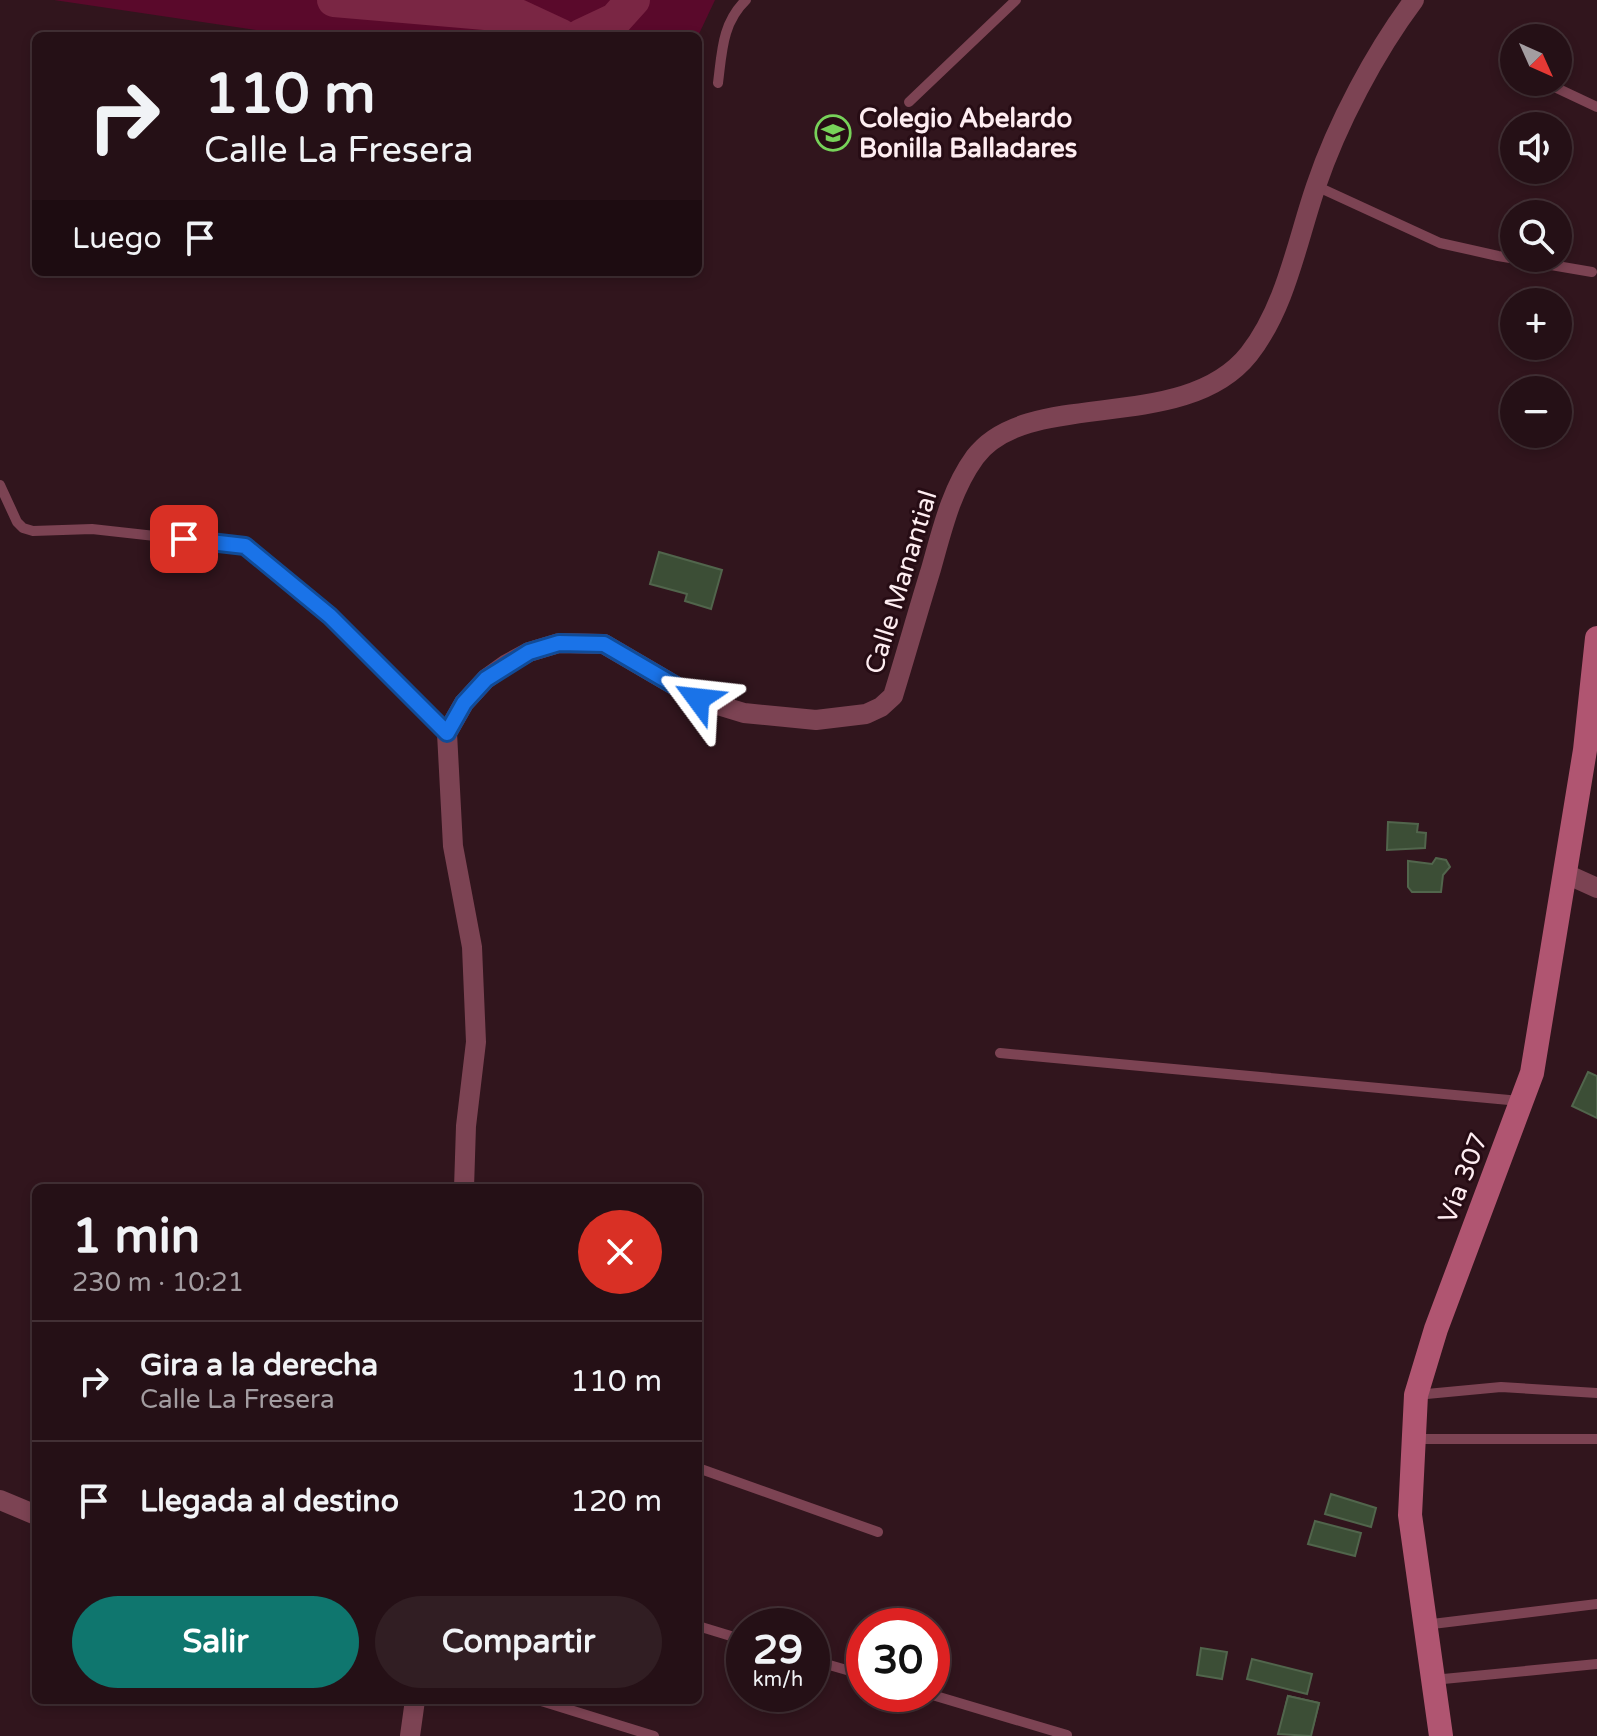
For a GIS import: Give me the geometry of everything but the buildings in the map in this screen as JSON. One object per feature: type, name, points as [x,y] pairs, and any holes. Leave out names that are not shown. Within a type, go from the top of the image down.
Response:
[{"type":"street","name":"Calle Manantial","points":[[447,733],[464,703],[486,679],[529,652],[559,643],[604,644],[698,699],[744,713],[816,720],[866,714],[881,707],[893,696],[953,495],[975,457],[994,436],[1027,423],[1146,405],[1204,389],[1228,375],[1250,353],[1276,307],[1316,186],[1335,140],[1380,48],[1414,0]]},
{"type":"street","name":"Vía 307","points":[[1441,1736],[1410,1515],[1416,1395],[1436,1329],[1532,1073],[1564,873],[1591,752],[1597,638]]},
{"type":"street","points":[[447,733],[453,846],[472,947],[476,1042],[466,1126],[464,1184]]},
{"type":"street","points":[[1564,873],[1597,888]]},
{"type":"street","points":[[0,1500],[32,1513]]},
{"type":"street","points":[[410,1736],[414,1704]]},
{"type":"lane","points":[[718,83],[724,34],[731,17],[746,0]]},
{"type":"lane","points":[[909,102],[1016,0]]},
{"type":"lane","points":[[1572,95],[1597,107]]},
{"type":"lane","points":[[1316,186],[1440,243],[1592,272]]},
{"type":"lane","points":[[0,485],[17,522],[33,531],[92,529],[245,546],[330,616],[447,733]]},
{"type":"lane","points":[[1000,1053],[1522,1101]]},
{"type":"lane","points":[[1416,1395],[1501,1387],[1597,1393]]},
{"type":"lane","points":[[1413,1439],[1597,1439]]},
{"type":"lane","points":[[702,1469],[878,1532]]},
{"type":"lane","points":[[1424,1625],[1597,1604]]},
{"type":"lane","points":[[702,1627],[726,1635]]},
{"type":"lane","points":[[1433,1680],[1597,1664]]},
{"type":"lane","points":[[950,1700],[1067,1735]]},
{"type":"lane","points":[[551,1704],[654,1736]]},
{"type":"shaded area","points":[[54,0],[715,0],[700,32],[270,32]]},
{"type":"waterway","points":[[334,0],[518,16],[552,32]]},
{"type":"waterway","points":[[590,32],[615,20],[633,0]]},
{"type":"place","name":"Colegio Abelardo Bonilla Balladares","points":[[833,133]]},
{"type":"route","points":[[184,539],[245,546],[330,616],[447,733],[464,703],[486,679],[529,652],[559,643],[604,644],[698,699]]}]
